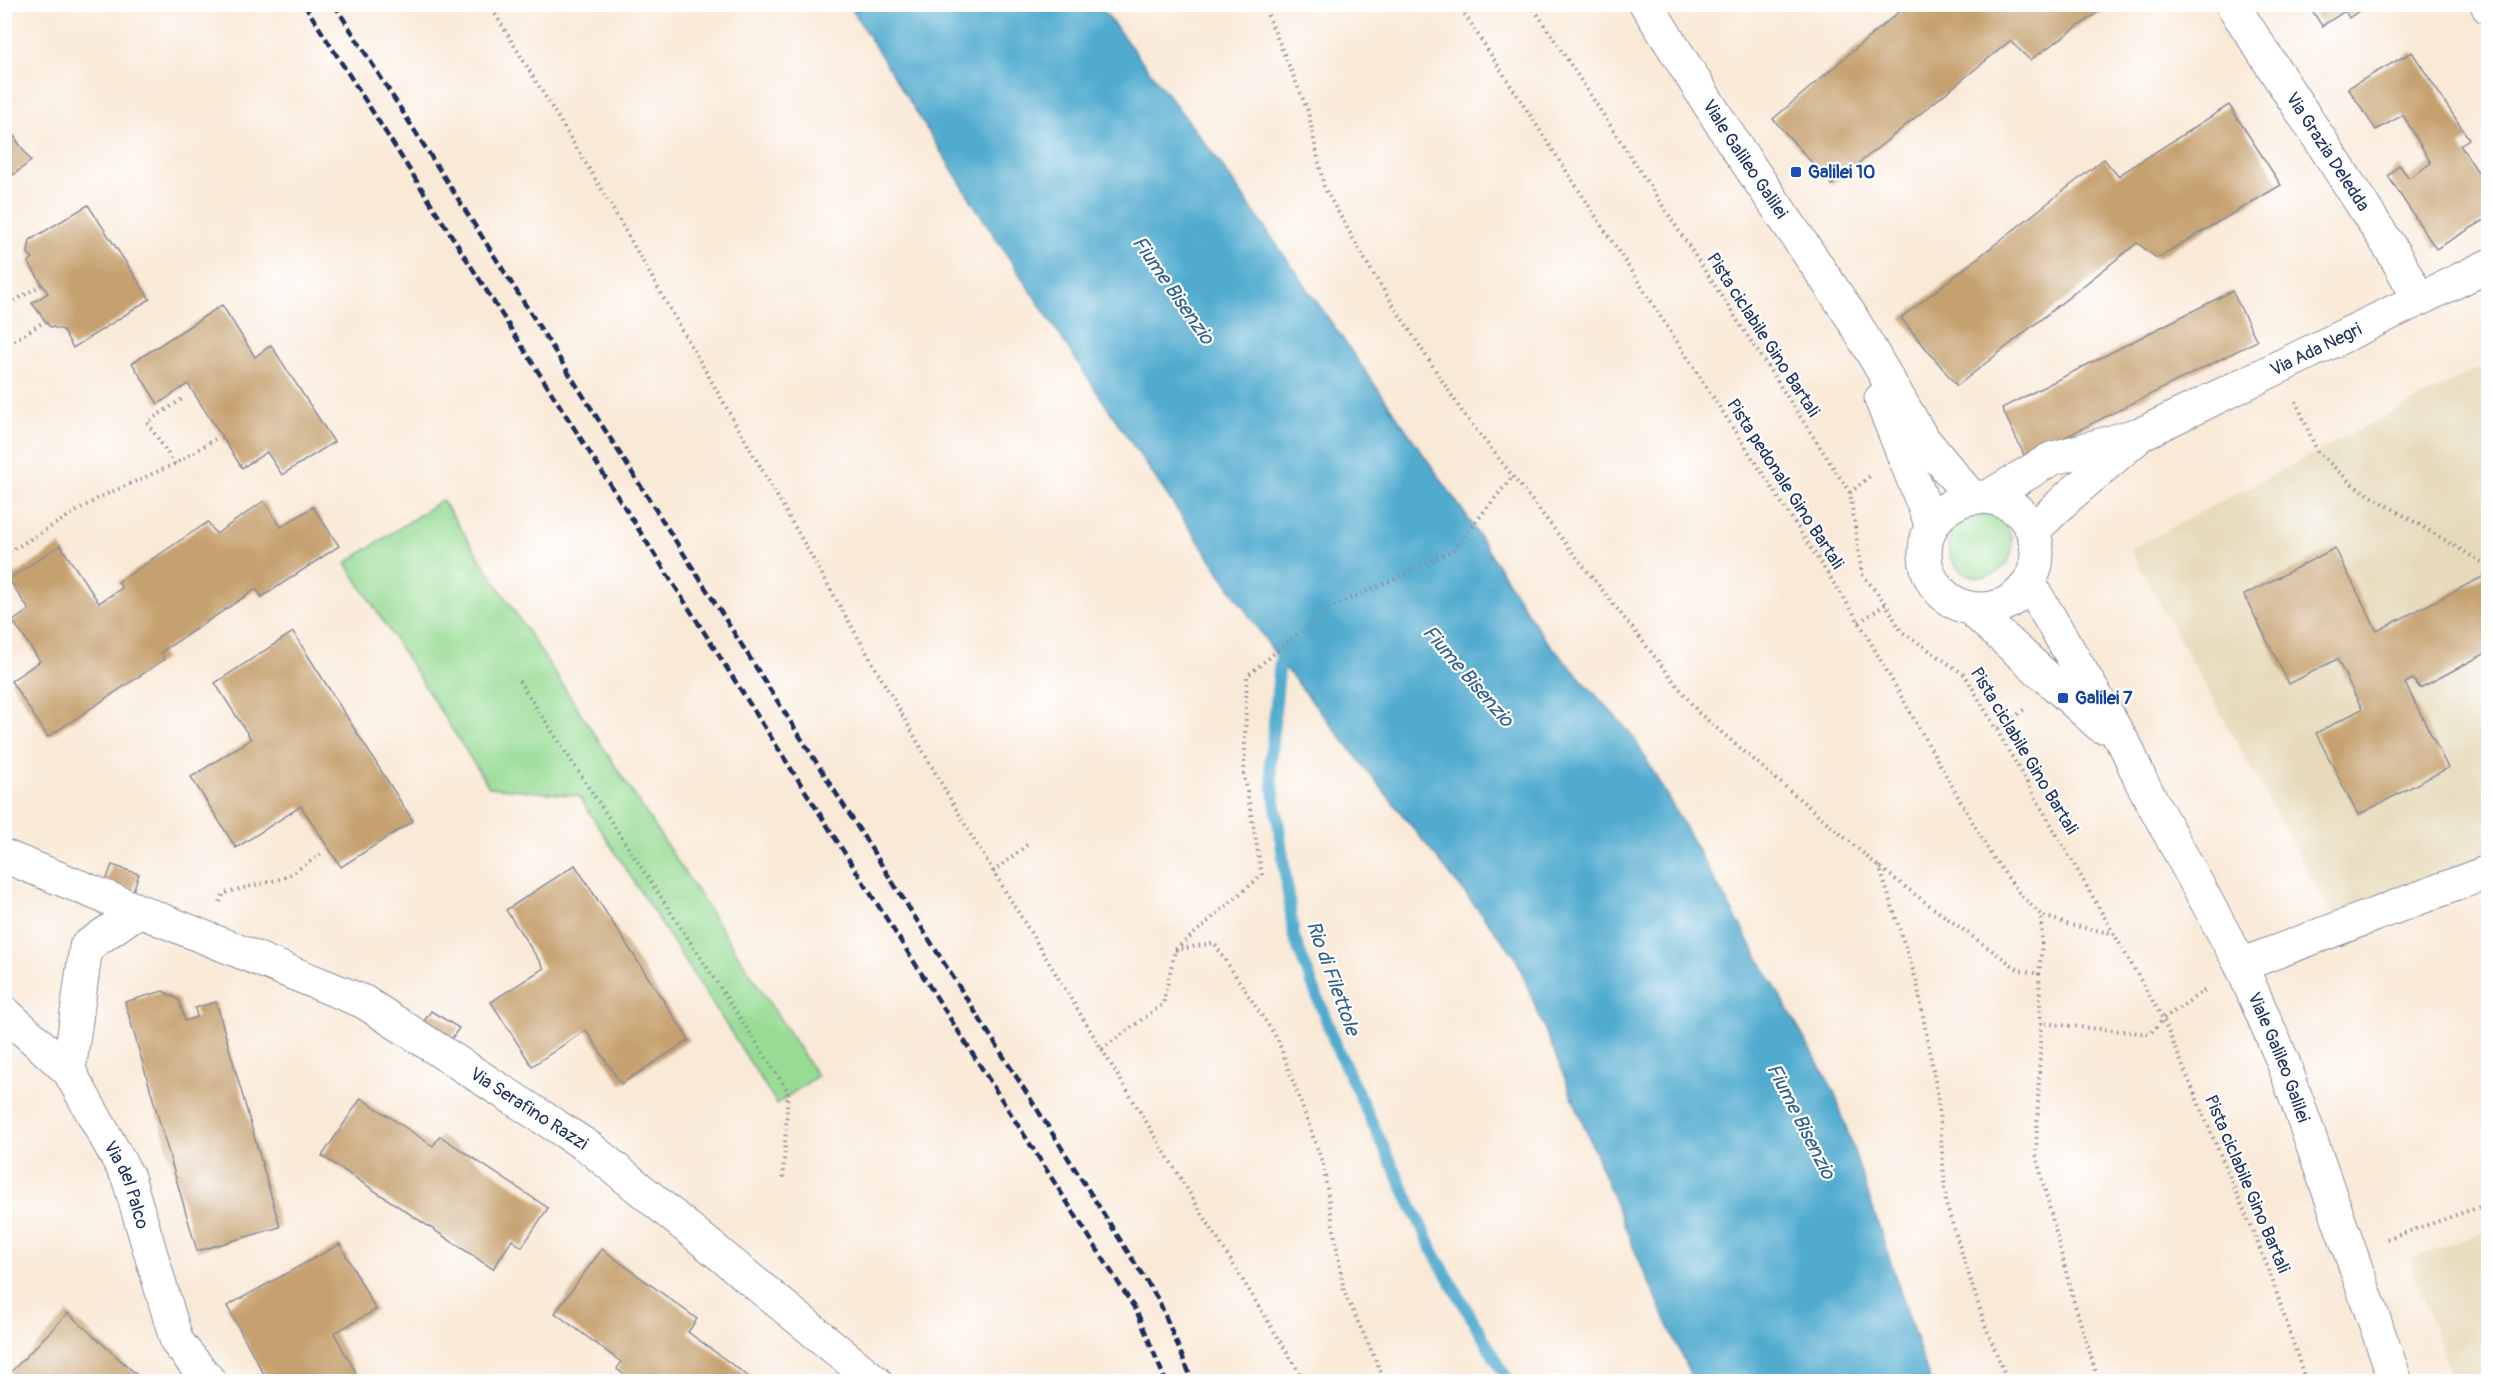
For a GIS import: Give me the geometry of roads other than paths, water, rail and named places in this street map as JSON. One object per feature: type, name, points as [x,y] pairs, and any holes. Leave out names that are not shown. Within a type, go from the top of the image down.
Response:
[{"type":"street","name":"Viale Galileo Galilei","points":[[1646,4],[1731,139],[1849,313],[1922,438],[1980,497]]},
{"type":"street","name":"Via Grazia Deledda","points":[[2232,4],[2393,252],[2419,299]]},
{"type":"street","name":"Via Ada Negri","points":[[2143,434],[2488,266]]},
{"type":"street","name":"Viale Galileo Galilei","points":[[1849,313],[1932,526]]},
{"type":"street","points":[[1980,497],[2051,459],[2143,434]]},
{"type":"street","points":[[1971,609],[1988,610],[2004,605],[2018,596],[2029,583],[2036,566],[2037,548],[2033,531],[2068,497],[2143,434]]},
{"type":"street","name":"Viale Galileo Galilei","points":[[2033,531],[2022,514],[2007,503],[1980,497],[1955,503],[1941,512],[1925,543],[1925,560],[1930,578],[1940,593],[1954,603],[1971,609],[2127,749]]},
{"type":"street","name":"Viale Galileo Galilei","points":[[2029,583],[2127,749],[2141,781],[2241,965],[2284,1064],[2396,1382]]},
{"type":"street","name":"Via Serafino Razzi","points":[[4,856],[364,1002],[590,1148],[876,1382]]},
{"type":"street","points":[[2241,965],[2488,872]]},
{"type":"street","points":[[69,1071],[86,947],[138,911]]},
{"type":"street","name":"Via del Palco","points":[[4,1012],[69,1071],[128,1177],[177,1342],[210,1382]]},
{"type":"water","name":"Fiume Bisenzio","points":[[849,5],[1099,5],[1217,159],[1465,514],[1543,637],[1633,736],[1834,1091],[1930,1381],[1693,1381],[1635,1251],[1515,956],[1280,661],[1103,401],[980,214]]},
{"type":"waterway","name":"Rio di Filettole","points":[[1285,647],[1280,661],[1270,764],[1294,937],[1339,1053],[1435,1255],[1509,1382]]},
{"type":"railway","points":[[304,4],[1137,1312],[1166,1382]]},
{"type":"railway","points":[[334,4],[1159,1301],[1193,1382]]},
{"type":"place","name":"Galilei 10","points":[[1796,172]]},
{"type":"place","name":"Galilei 7","points":[[2063,698]]}]
